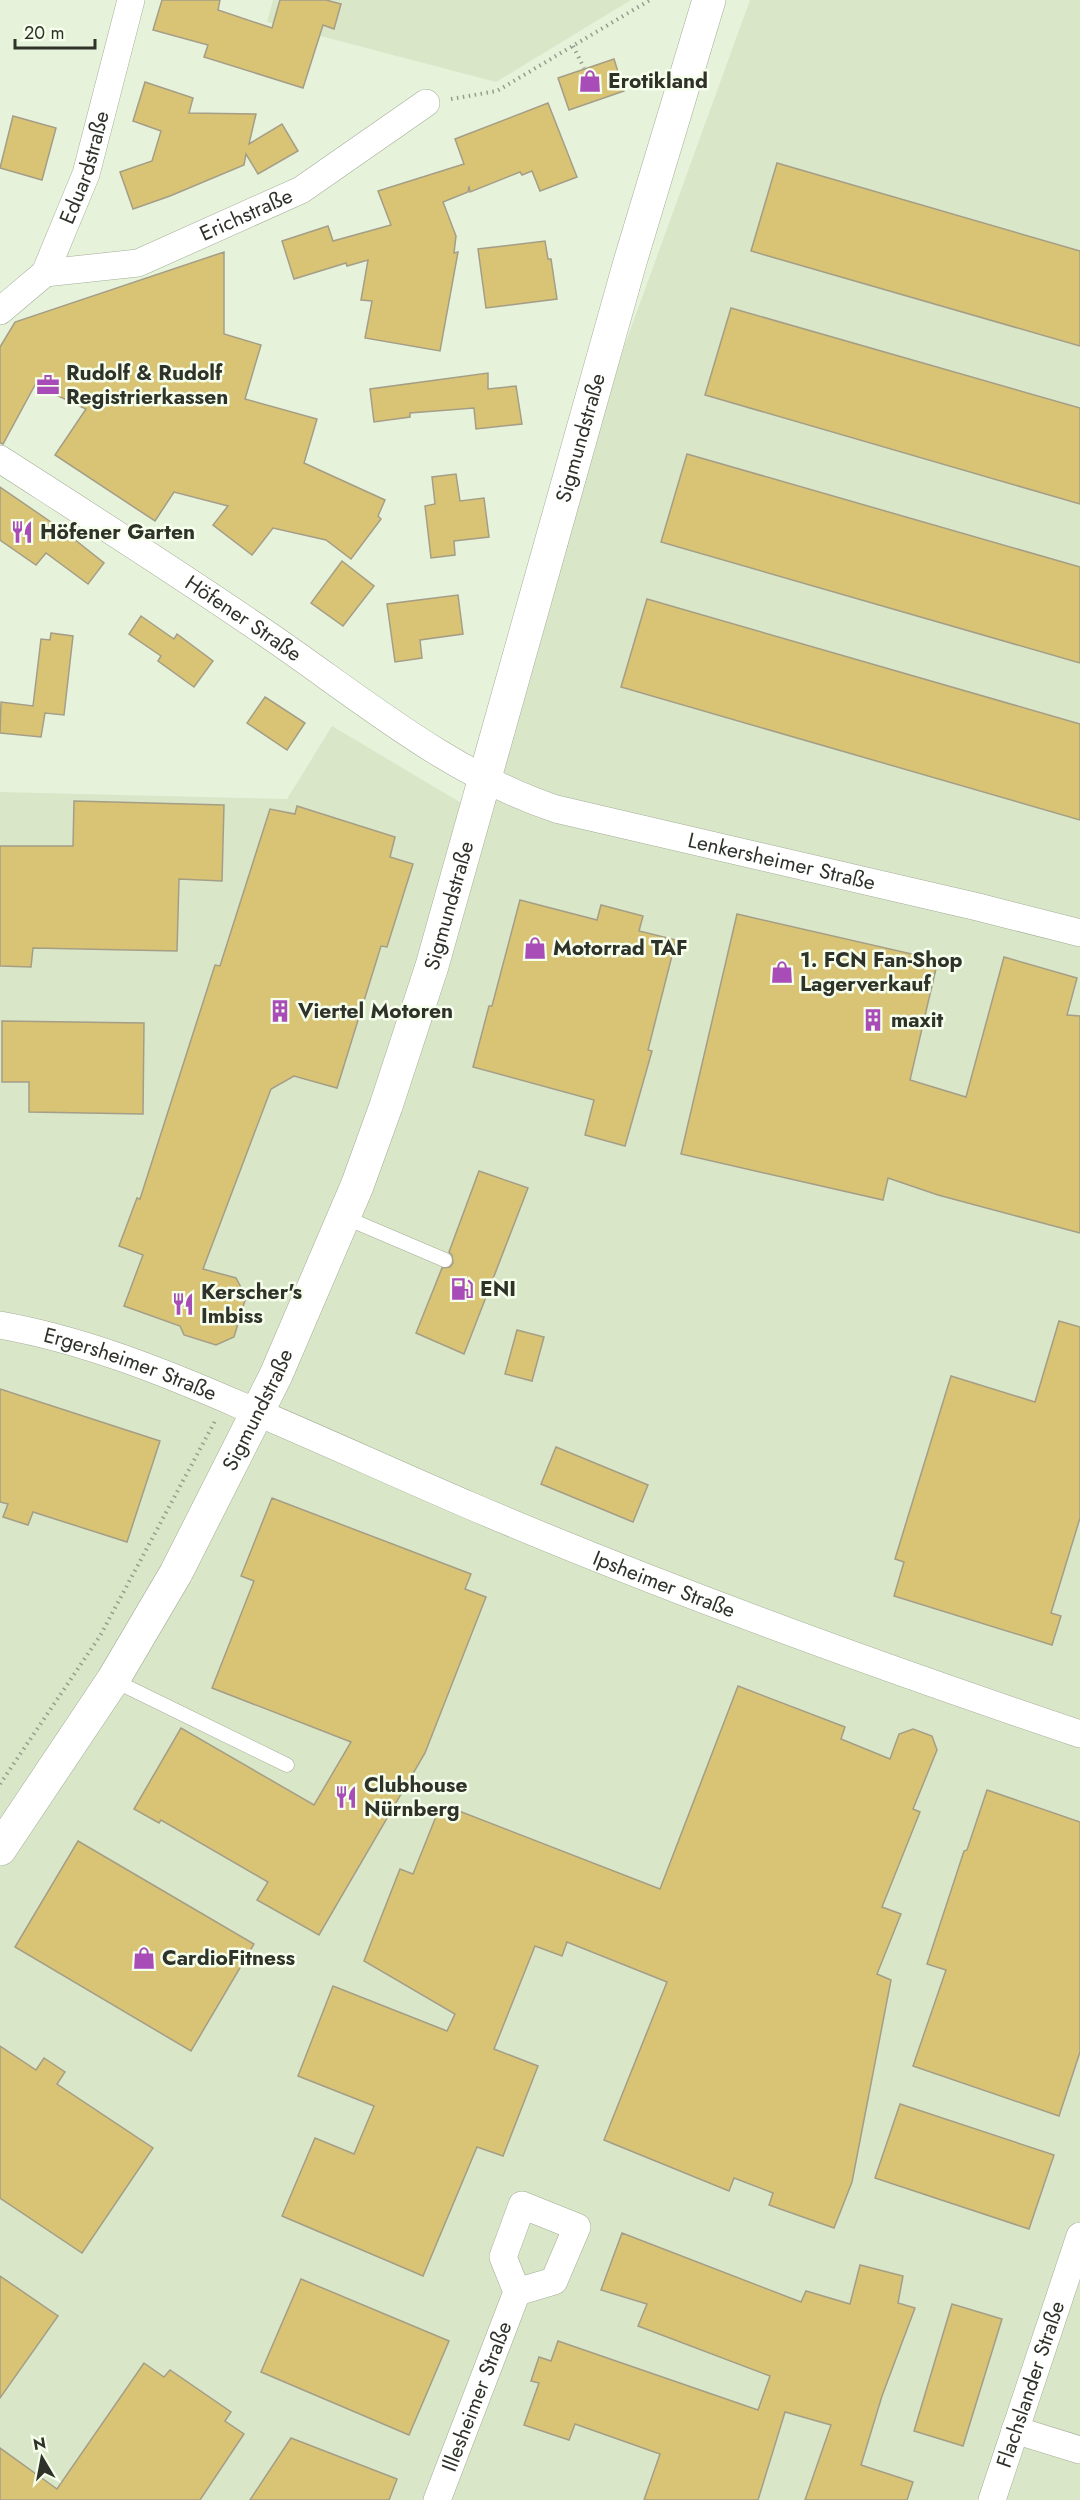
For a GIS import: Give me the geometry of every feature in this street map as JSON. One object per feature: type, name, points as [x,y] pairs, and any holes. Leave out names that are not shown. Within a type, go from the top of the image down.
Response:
[{"type":"main road","name":"Sigmundstraße","points":[[0,1849],[113,1680],[176,1573],[258,1413],[304,1314],[373,1143],[436,955],[630,262],[709,0]]},
{"type":"street","name":"Eduardstraße","points":[[0,310],[45,273],[86,174],[131,0]]},
{"type":"street","name":"Erichstraße","points":[[45,273],[138,263],[301,190],[426,104]]},
{"type":"street","name":"Höfener Straße","points":[[0,459],[182,575],[428,746],[485,780]]},
{"type":"street","name":"Lenkersheimer Straße","points":[[485,780],[529,800],[556,809],[978,907],[1080,933]]},
{"type":"street","name":"Ergersheimer Straße","points":[[0,1325],[79,1343],[163,1372],[258,1413]]},
{"type":"street","name":"Ipsheimer Straße","points":[[258,1413],[472,1506],[675,1588],[968,1696],[1080,1734]]},
{"type":"street","name":"Flachslander Straße","points":[[992,2500],[1080,2236]]},
{"type":"street","name":"Illesheimer Straße","points":[[437,2500],[517,2292]]},
{"type":"street","points":[[1015,2430],[1080,2450]]},
{"type":"lane","points":[[344,1217],[445,1260]]},
{"type":"lane","points":[[113,1680],[287,1765]]},
{"type":"path","points":[[426,104],[497,91],[650,0]]},
{"type":"path","points":[[573,46],[584,68]]},
{"type":"path","points":[[0,1784],[100,1636],[205,1442],[225,1398]]},
{"type":"shaded area","points":[[273,0],[631,0],[496,82],[267,22]]},
{"type":"shaded area","points":[[750,0],[1080,0],[1080,2500],[0,2500],[0,792],[287,799],[332,726],[463,804],[480,744]]},
{"type":"building","points":[[162,0],[220,0],[218,10],[272,28],[280,0],[326,0],[341,4],[334,29],[323,25],[303,88],[204,57],[208,45],[153,30]]},
{"type":"building","points":[[614,59],[624,91],[569,110],[558,78]]},
{"type":"building","points":[[145,82],[193,98],[189,113],[256,114],[249,144],[282,124],[298,151],[258,174],[246,154],[244,165],[133,209],[120,172],[152,161],[161,131],[133,121]]},
{"type":"building","points":[[548,103],[577,177],[540,191],[532,171],[522,175],[520,172],[470,192],[469,186],[468,192],[443,202],[456,236],[454,253],[458,252],[440,351],[365,338],[372,301],[361,300],[368,260],[347,266],[346,263],[294,279],[282,241],[328,226],[333,241],[391,225],[378,191],[464,164],[455,139]]},
{"type":"building","points":[[13,116],[56,128],[42,180],[0,168]]},
{"type":"building","points":[[777,163],[1080,251],[1080,346],[751,251]]},
{"type":"building","points":[[545,241],[548,259],[551,259],[557,299],[486,308],[478,249]]},
{"type":"building","points":[[224,252],[224,334],[261,345],[245,399],[317,419],[304,463],[385,500],[378,516],[381,519],[351,559],[326,540],[273,528],[252,555],[213,525],[228,506],[174,492],[155,521],[55,455],[86,409],[35,385],[3,444],[0,443],[0,347],[15,322]]},
{"type":"building","points":[[731,308],[1080,408],[1080,504],[705,395]]},
{"type":"building","points":[[488,373],[488,389],[516,386],[522,424],[476,429],[474,408],[410,413],[410,417],[374,422],[370,389]]},
{"type":"building","points":[[687,454],[1080,567],[1080,663],[661,542]]},
{"type":"building","points":[[456,474],[460,501],[484,498],[489,537],[454,541],[455,555],[431,558],[425,506],[435,504],[432,477]]},
{"type":"building","points":[[0,487],[64,531],[104,563],[88,584],[46,553],[36,565],[0,540]]},
{"type":"building","points":[[342,561],[374,586],[343,626],[311,603]]},
{"type":"building","points":[[458,595],[463,634],[420,640],[422,658],[395,662],[387,604]]},
{"type":"building","points":[[647,599],[1080,724],[1080,820],[621,687]]},
{"type":"building","points":[[141,616],[174,639],[177,634],[213,661],[194,687],[158,661],[161,656],[129,634]]},
{"type":"building","points":[[51,633],[73,636],[64,715],[45,713],[41,737],[0,733],[1,702],[33,706],[41,639],[50,640]]},
{"type":"building","points":[[265,697],[305,723],[287,750],[247,723]]},
{"type":"building","points":[[74,801],[224,805],[222,881],[179,879],[177,951],[33,948],[31,967],[0,966],[0,846],[73,846]]},
{"type":"building","name":"Viertel Motoren","points":[[297,806],[395,837],[390,857],[413,864],[387,947],[381,946],[337,1088],[294,1076],[271,1089],[203,1269],[236,1278],[246,1297],[234,1337],[216,1345],[184,1335],[180,1326],[124,1306],[143,1255],[119,1246],[137,1198],[140,1199],[215,965],[220,966],[270,809],[295,814]]},
{"type":"building","points":[[520,900],[597,920],[601,905],[643,916],[639,931],[676,940],[648,1050],[652,1051],[625,1146],[585,1135],[594,1100],[473,1067]]},
{"type":"building","points":[[737,914],[938,960],[910,1080],[966,1097],[1004,957],[1077,978],[1067,1015],[1080,1016],[1080,1233],[938,1195],[888,1178],[883,1200],[681,1154]]},
{"type":"building","points":[[2,1021],[144,1023],[143,1114],[29,1112],[29,1082],[2,1082]]},
{"type":"building","points":[[479,1171],[528,1188],[464,1354],[416,1333],[442,1268],[450,1267],[453,1263],[449,1252]]},
{"type":"building","points":[[1059,1321],[1080,1327],[1080,1518],[1051,1613],[1061,1616],[1052,1645],[894,1596],[904,1562],[895,1559],[951,1376],[1035,1402]]},
{"type":"building","points":[[517,1330],[544,1337],[532,1381],[505,1374]]},
{"type":"building","points":[[0,1389],[160,1441],[127,1542],[33,1512],[28,1525],[3,1517],[8,1504],[0,1502]]},
{"type":"building","points":[[556,1447],[648,1485],[633,1522],[541,1484]]},
{"type":"building","points":[[272,1498],[471,1574],[465,1589],[486,1597],[425,1753],[319,1935],[257,1900],[268,1882],[161,1820],[159,1823],[134,1809],[181,1728],[314,1805],[351,1742],[212,1688],[254,1581],[241,1576]]},
{"type":"building","points":[[738,1686],[845,1727],[841,1739],[890,1759],[899,1734],[913,1729],[932,1736],[937,1750],[913,1809],[920,1812],[882,1907],[901,1914],[877,1974],[891,1980],[852,2182],[834,2228],[769,2205],[773,2193],[734,2178],[729,2191],[604,2140],[667,1982],[567,1942],[562,1956],[535,1946],[494,2049],[538,2066],[503,2156],[477,2147],[423,2276],[282,2216],[315,2138],[354,2154],[374,2106],[298,2076],[333,1986],[447,2031],[455,2014],[364,1961],[400,1869],[413,1874],[441,1804],[660,1889]]},
{"type":"building","points":[[987,1790],[1080,1822],[1080,2052],[1059,2116],[913,2066],[946,1970],[927,1964],[964,1851],[967,1850]]},
{"type":"building","points":[[78,1841],[254,1944],[191,2051],[15,1947]]},
{"type":"building","points":[[0,2046],[36,2070],[44,2058],[65,2072],[57,2084],[153,2148],[82,2253],[0,2198]]},
{"type":"building","points":[[900,2104],[1054,2155],[1029,2229],[875,2178]]},
{"type":"building","points":[[622,2233],[801,2302],[806,2291],[850,2304],[860,2265],[903,2276],[898,2303],[915,2308],[882,2396],[861,2465],[913,2482],[907,2500],[805,2500],[831,2425],[785,2412],[758,2500],[644,2500],[660,2454],[575,2424],[569,2440],[524,2425],[539,2383],[531,2381],[539,2357],[551,2361],[558,2341],[758,2410],[770,2376],[638,2326],[647,2304],[601,2290]]},
{"type":"building","points":[[0,2276],[58,2316],[0,2398]]},
{"type":"building","points":[[301,2279],[449,2341],[409,2435],[261,2372]]},
{"type":"building","points":[[952,2304],[1002,2319],[963,2446],[914,2431]]},
{"type":"building","points":[[144,2363],[164,2377],[170,2370],[231,2412],[225,2421],[244,2434],[200,2500],[0,2500],[0,2448],[57,2489]]},
{"type":"building","points":[[291,2438],[397,2479],[389,2500],[250,2500]]},
{"type":"place","name":"Erotikland","points":[[590,81]]},
{"type":"place","name":"Rudolf & Rudolf Registrierkassen","points":[[48,385]]},
{"type":"place","name":"Höfener Garten","points":[[22,532]]},
{"type":"place","name":"Motorrad TAF","points":[[535,948]]},
{"type":"place","name":"1. FCN Fan-Shop Lagerverkauf","points":[[782,972]]},
{"type":"place","name":"Viertel Motoren","points":[[280,1011]]},
{"type":"place","name":"maxit","points":[[873,1020]]},
{"type":"place","name":"ENI","points":[[462,1289]]},
{"type":"place","name":"Kerscher's Imbiss","points":[[183,1304]]},
{"type":"place","name":"Clubhouse Nürnberg","points":[[346,1797]]},
{"type":"place","name":"CardioFitness","points":[[144,1958]]}]
